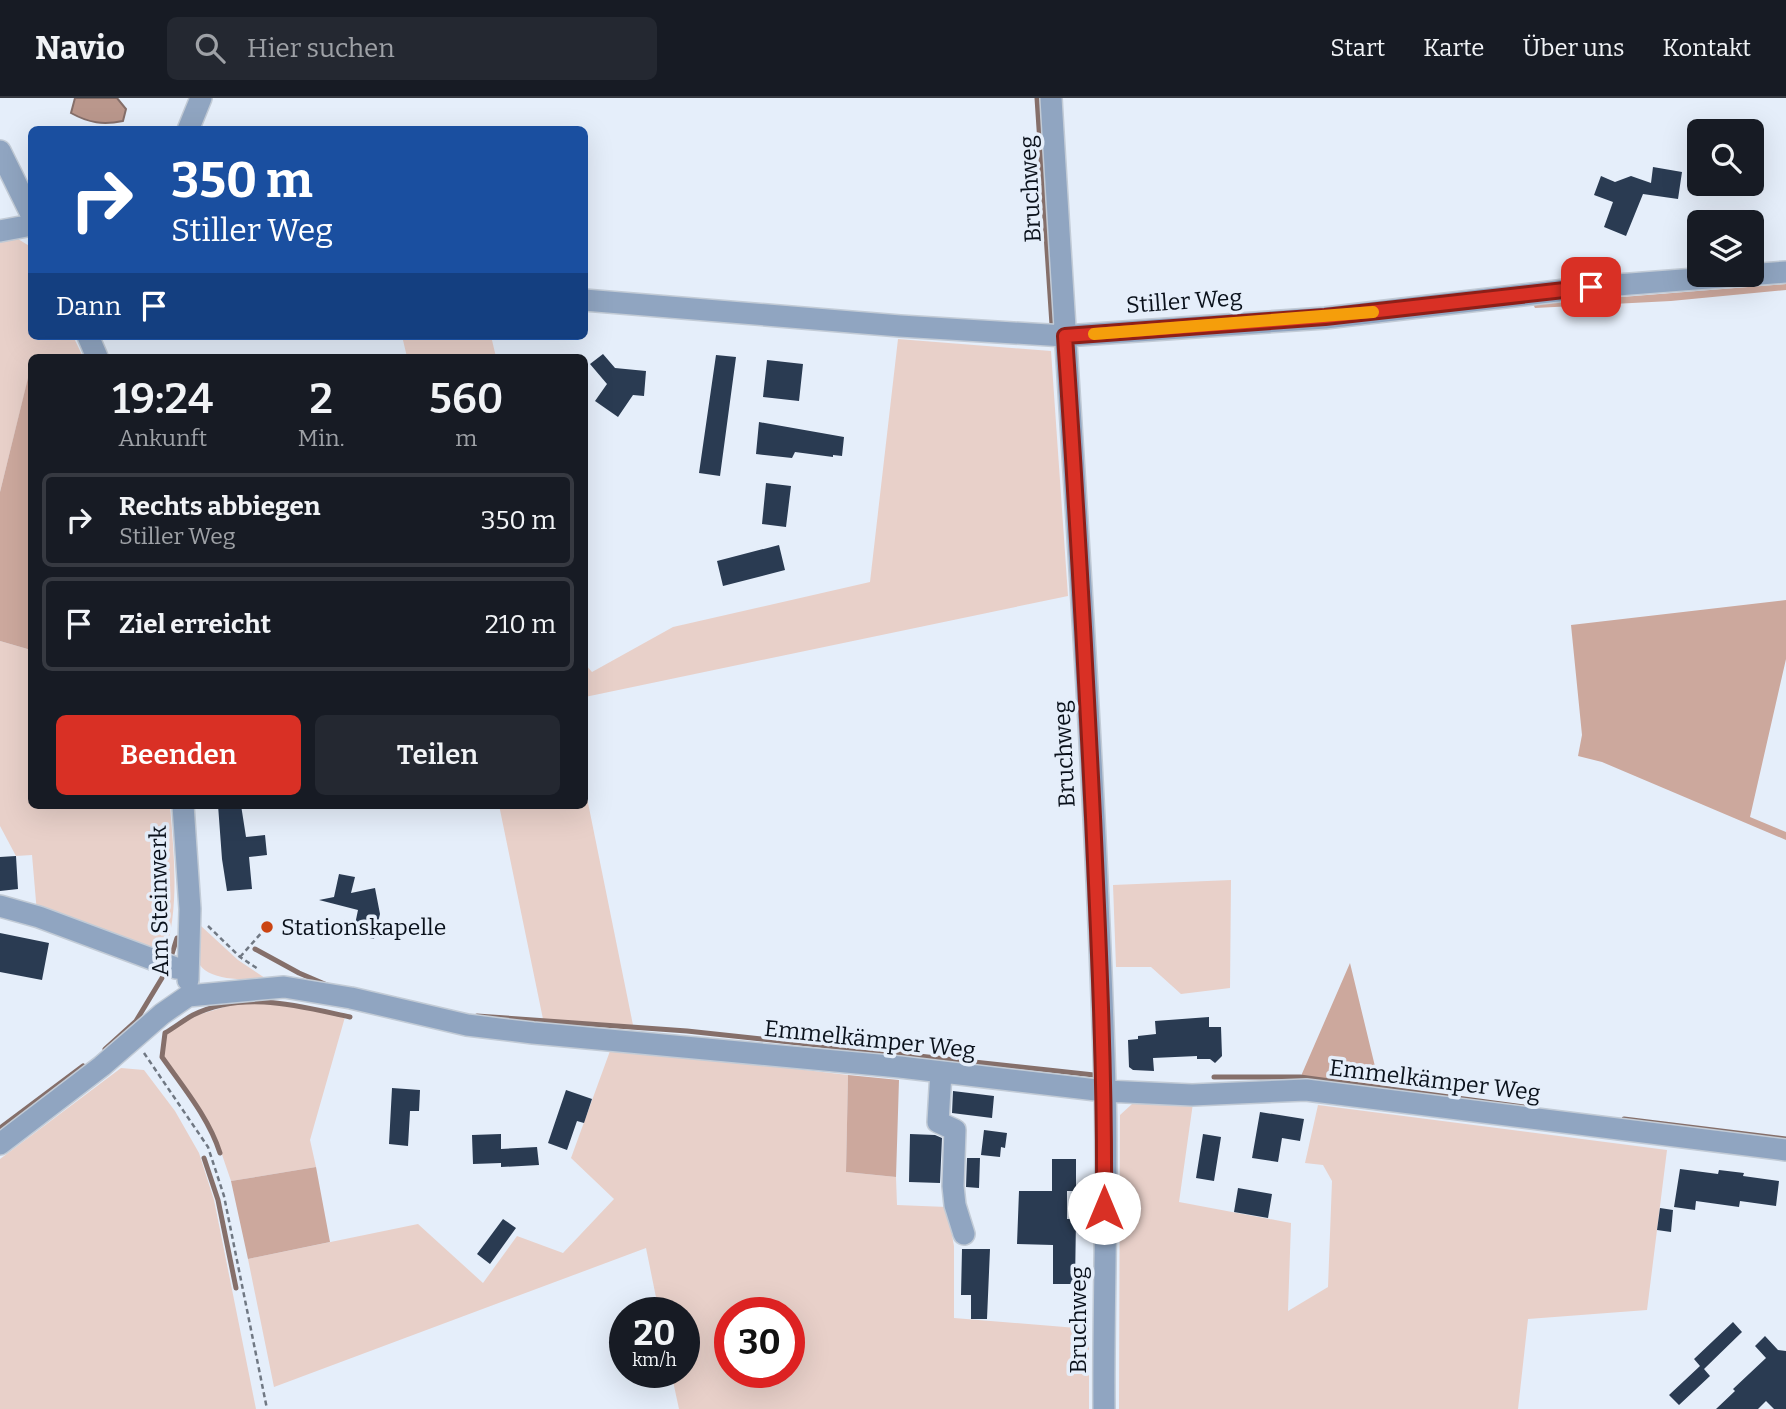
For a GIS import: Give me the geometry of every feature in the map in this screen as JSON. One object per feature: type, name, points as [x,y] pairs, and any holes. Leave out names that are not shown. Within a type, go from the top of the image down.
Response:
[{"type":"street","points":[[190,126],[201,98]]},
{"type":"street","name":"Bruchweg","points":[[1051,98],[1082,596],[1105,1091],[1104,1409]]},
{"type":"street","points":[[0,151],[28,208]]},
{"type":"street","points":[[0,232],[28,226]]},
{"type":"street","name":"Stiller Weg","points":[[588,300],[900,326],[1065,336],[1325,317],[1591,287],[1786,272]]},
{"type":"street","name":"Am Steinwerk","points":[[183,809],[190,909],[188,996]]},
{"type":"street","points":[[0,906],[39,917],[176,968],[188,969]]},
{"type":"street","name":"Emmelkämper Weg","points":[[188,996],[284,987],[351,998],[467,1025],[1105,1091],[1192,1095],[1306,1090],[1786,1150]]},
{"type":"street","points":[[0,1144],[103,1066],[188,996]]},
{"type":"street","points":[[941,1072],[938,1122],[955,1130],[953,1186],[955,1205],[964,1234]]},
{"type":"path","points":[[190,909],[240,957],[284,987]]},
{"type":"path","points":[[240,957],[264,930]]},
{"type":"path","points":[[135,1038],[208,1147],[224,1196],[267,1409]]},
{"type":"shaded area","points":[[75,98],[117,98],[126,109],[123,121],[96,122],[71,113]]},
{"type":"shaded area","points":[[18,239],[28,245],[28,340],[75,340],[82,354],[28,354],[28,379],[0,492],[0,242]]},
{"type":"shaded area","points":[[1786,284],[1786,290],[1671,301],[1535,308],[1533,304],[1764,287]]},
{"type":"shaded area","points":[[898,339],[1051,351],[1068,596],[588,696],[588,667],[592,672],[673,627],[870,582]]},
{"type":"shaded area","points":[[403,340],[492,340],[495,354],[406,354]]},
{"type":"shaded area","points":[[28,378],[28,649],[0,641],[0,492]]},
{"type":"shaded area","points":[[1786,600],[1786,659],[1750,817],[1786,832],[1786,840],[1602,762],[1578,756],[1582,735],[1571,625]]},
{"type":"shaded area","points":[[0,641],[28,649],[28,809],[170,809],[174,901],[164,958],[37,913],[32,855],[16,856],[0,826]]},
{"type":"shaded area","points":[[588,803],[633,1025],[543,1019],[500,809],[588,809]]},
{"type":"shaded area","points":[[1231,880],[1230,988],[1181,994],[1151,967],[1116,967],[1113,885]]},
{"type":"shaded area","points":[[201,926],[238,960],[265,978],[265,981],[221,977],[202,968],[197,960],[196,948]]},
{"type":"shaded area","points":[[1350,963],[1380,1087],[1301,1076]]},
{"type":"shaded area","points":[[277,1003],[345,1017],[310,1140],[316,1167],[231,1181],[218,1143],[192,1097],[163,1057],[166,1034],[194,1016],[235,1004]]},
{"type":"shaded area","points":[[610,1051],[685,1056],[848,1075],[846,1172],[896,1177],[897,1205],[947,1207],[954,1246],[954,1318],[1089,1329],[1089,1409],[679,1409],[674,1388],[700,1388],[700,1297],[656,1297],[646,1248],[274,1387],[248,1259],[418,1224],[483,1283],[517,1236],[563,1253],[614,1199],[571,1158]]},
{"type":"shaded area","points":[[121,1068],[144,1070],[175,1111],[199,1153],[214,1200],[256,1409],[0,1409],[0,1159]]},
{"type":"shaded area","points":[[848,1075],[899,1080],[896,1177],[846,1172]]},
{"type":"shaded area","points":[[1193,1103],[1179,1202],[1291,1223],[1288,1311],[1328,1287],[1332,1181],[1323,1165],[1305,1163],[1318,1105],[1667,1150],[1647,1310],[1528,1319],[1518,1409],[1119,1409],[1120,1115],[1132,1104]]},
{"type":"shaded area","points":[[316,1167],[330,1242],[248,1259],[231,1181]]},
{"type":"building","points":[[1653,167],[1682,172],[1678,199],[1643,194],[1626,236],[1604,227],[1613,202],[1594,195],[1601,176],[1615,182],[1631,176],[1651,183]]},
{"type":"building","points":[[603,354],[615,368],[646,371],[644,396],[633,395],[618,417],[595,401],[607,384],[590,364]]},
{"type":"building","points":[[716,355],[736,357],[720,476],[699,473]]},
{"type":"building","points":[[767,360],[803,364],[799,401],[763,397]]},
{"type":"building","points":[[759,422],[844,437],[842,456],[795,452],[792,458],[756,454]]},
{"type":"building","points":[[766,483],[791,486],[786,527],[762,524]]},
{"type":"building","points":[[779,545],[785,570],[723,586],[717,561]]},
{"type":"building","points":[[218,809],[242,809],[246,837],[265,835],[267,855],[249,857],[252,889],[227,891]]},
{"type":"building","points":[[16,856],[18,889],[0,891],[0,857]]},
{"type":"building","points":[[339,874],[355,877],[351,893],[375,888],[380,914],[374,939],[353,934],[358,910],[319,900],[334,897]]},
{"type":"building","points":[[0,933],[49,943],[42,980],[0,972]]},
{"type":"building","points":[[1209,1017],[1209,1027],[1221,1027],[1222,1056],[1215,1063],[1210,1059],[1197,1059],[1197,1056],[1153,1058],[1154,1071],[1133,1070],[1129,1067],[1128,1040],[1156,1034],[1155,1021]]},
{"type":"building","points":[[392,1088],[420,1090],[419,1111],[410,1111],[408,1146],[389,1144]]},
{"type":"building","points":[[566,1090],[592,1099],[584,1123],[577,1121],[567,1150],[548,1143]]},
{"type":"building","points":[[953,1091],[994,1096],[992,1118],[952,1113]]},
{"type":"building","points":[[1260,1112],[1304,1119],[1300,1141],[1282,1138],[1278,1162],[1252,1158]]},
{"type":"building","points":[[984,1130],[1007,1133],[1005,1148],[1001,1147],[1000,1157],[981,1155]]},
{"type":"building","points":[[501,1134],[501,1149],[537,1147],[539,1165],[501,1167],[501,1163],[473,1164],[472,1135]]},
{"type":"building","points":[[910,1134],[935,1135],[942,1138],[940,1183],[909,1182]]},
{"type":"building","points":[[1203,1134],[1221,1137],[1214,1181],[1196,1178]]},
{"type":"building","points":[[967,1158],[980,1158],[979,1188],[966,1187]]},
{"type":"building","points":[[1052,1159],[1076,1159],[1076,1191],[1067,1191],[1067,1219],[1076,1219],[1075,1284],[1053,1284],[1053,1245],[1017,1244],[1019,1191],[1052,1191]]},
{"type":"building","points":[[1680,1169],[1718,1174],[1719,1170],[1744,1173],[1743,1176],[1779,1181],[1776,1206],[1740,1201],[1739,1207],[1696,1201],[1695,1210],[1674,1207]]},
{"type":"building","points":[[1238,1188],[1272,1194],[1268,1218],[1234,1212]]},
{"type":"building","points":[[1660,1208],[1673,1210],[1671,1232],[1657,1230]]},
{"type":"building","points":[[503,1219],[516,1228],[490,1264],[477,1254]]},
{"type":"building","points":[[962,1249],[990,1249],[987,1319],[971,1319],[971,1295],[961,1295]]},
{"type":"building","points":[[1733,1322],[1742,1332],[1704,1369],[1710,1376],[1679,1405],[1669,1395],[1700,1366],[1694,1359]]},
{"type":"building","points":[[1765,1336],[1778,1350],[1786,1351],[1786,1409],[1774,1409],[1766,1401],[1758,1409],[1716,1409],[1766,1358],[1755,1346]]},
{"type":"waterway","points":[[1037,98],[1052,325]]},
{"type":"waterway","points":[[171,957],[177,938]]},
{"type":"waterway","points":[[255,949],[327,985]]},
{"type":"waterway","points":[[105,1049],[136,1021],[165,973]]},
{"type":"waterway","points":[[220,1153],[202,1115],[162,1057],[165,1033],[193,1015],[232,1003],[272,1002],[350,1017]]},
{"type":"waterway","points":[[477,1016],[687,1031],[1094,1075]]},
{"type":"waterway","points":[[0,1128],[83,1066]]},
{"type":"waterway","points":[[1214,1077],[1300,1077],[1531,1108]]},
{"type":"waterway","points":[[1624,1119],[1786,1139]]},
{"type":"waterway","points":[[204,1158],[218,1200],[236,1288]]},
{"type":"slow traffic","points":[[1094,334],[1373,312]]},
{"type":"place","name":"Stationskapelle","points":[[267,927]]},
{"type":"route","points":[[1104,1208],[1105,1091],[1102,1008],[1082,596],[1065,336],[1325,317],[1591,287]]}]
